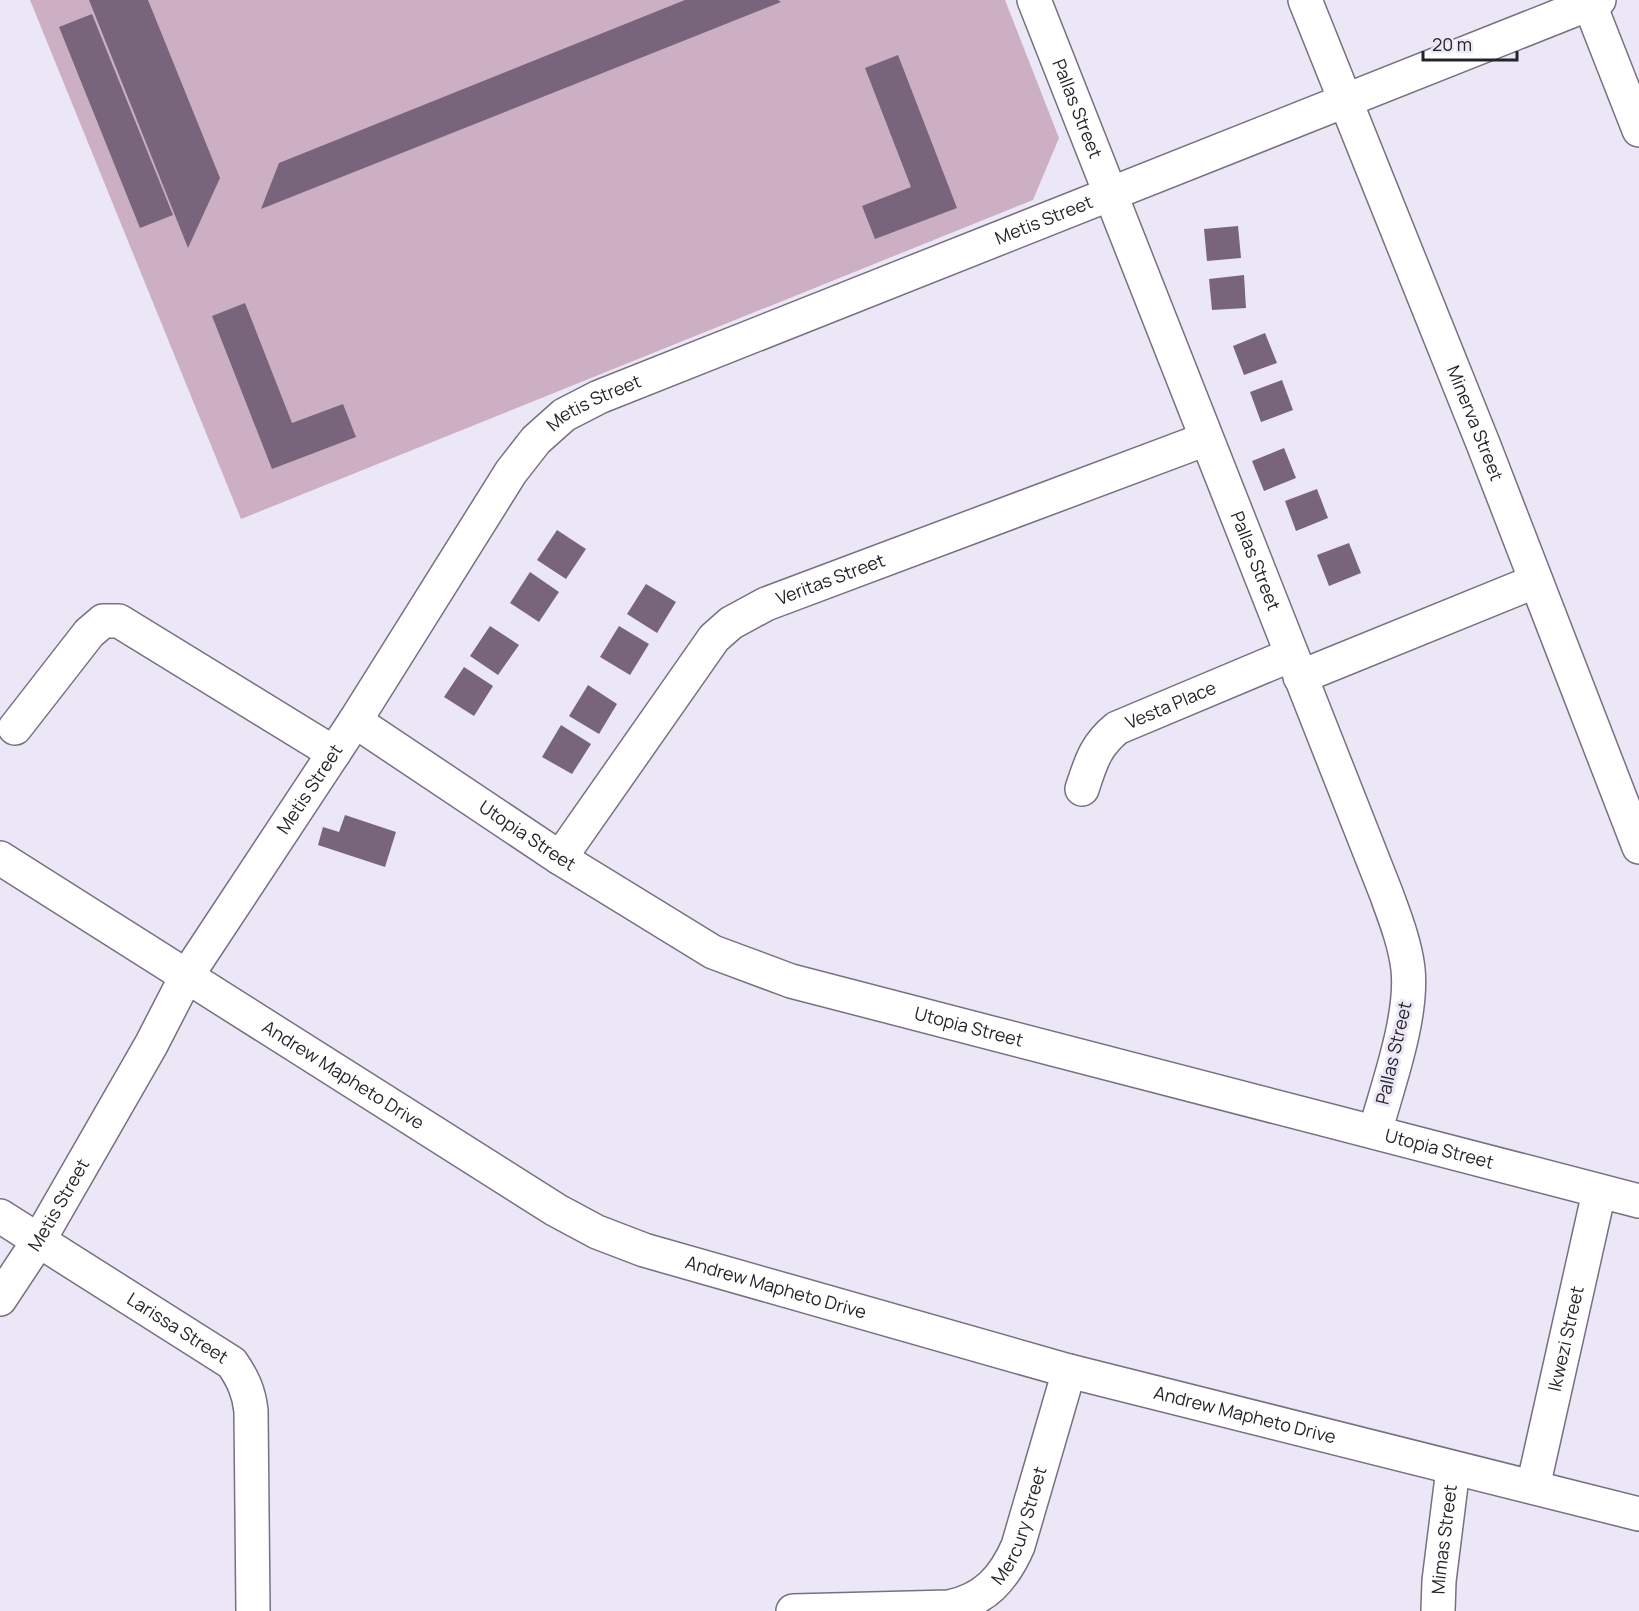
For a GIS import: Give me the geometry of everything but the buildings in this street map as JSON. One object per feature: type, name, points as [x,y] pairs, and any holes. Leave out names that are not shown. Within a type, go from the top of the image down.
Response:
[{"type":"street","name":"Pallas Street","points":[[1034,0],[1386,893],[1404,944],[1408,970],[1406,1016],[1375,1132]]},
{"type":"street","name":"Minerva Street","points":[[1305,0],[1484,446],[1639,847]]},
{"type":"street","name":"Metis Street","points":[[0,1299],[39,1240],[151,1045],[186,977],[355,721],[511,472],[536,440],[564,415],[599,396],[1592,1]]},
{"type":"street","points":[[1592,1],[1639,130]]},
{"type":"street","name":"Veritas Street","points":[[560,858],[714,638],[731,623],[766,604],[1206,439]]},
{"type":"street","name":"Vesta Place","points":[[1082,789],[1095,751],[1117,728],[1536,581]]},
{"type":"street","points":[[15,728],[89,633],[103,621],[119,621],[334,753]]},
{"type":"street","name":"Utopia Street","points":[[355,721],[560,858],[713,952],[772,975],[1639,1201]]},
{"type":"street","name":"Andrew Mapheto Drive","points":[[0,858],[556,1210],[597,1232],[644,1250],[1069,1371],[1639,1514]]},
{"type":"street","name":"Ikwezi Street","points":[[1533,1487],[1599,1192]]},
{"type":"street","name":"Larissa Street","points":[[0,1216],[232,1363],[242,1378],[249,1395],[251,1411],[253,1611]]},
{"type":"street","name":"Mercury Street","points":[[793,1611],[949,1607],[980,1597],[996,1584],[1009,1566],[1018,1546],[1069,1371]]},
{"type":"street","name":"Mimas Street","points":[[1438,1611],[1439,1581],[1453,1469]]},
{"type":"shaded area","points":[[30,0],[1005,0],[1059,138],[1033,200],[241,519]]}]
